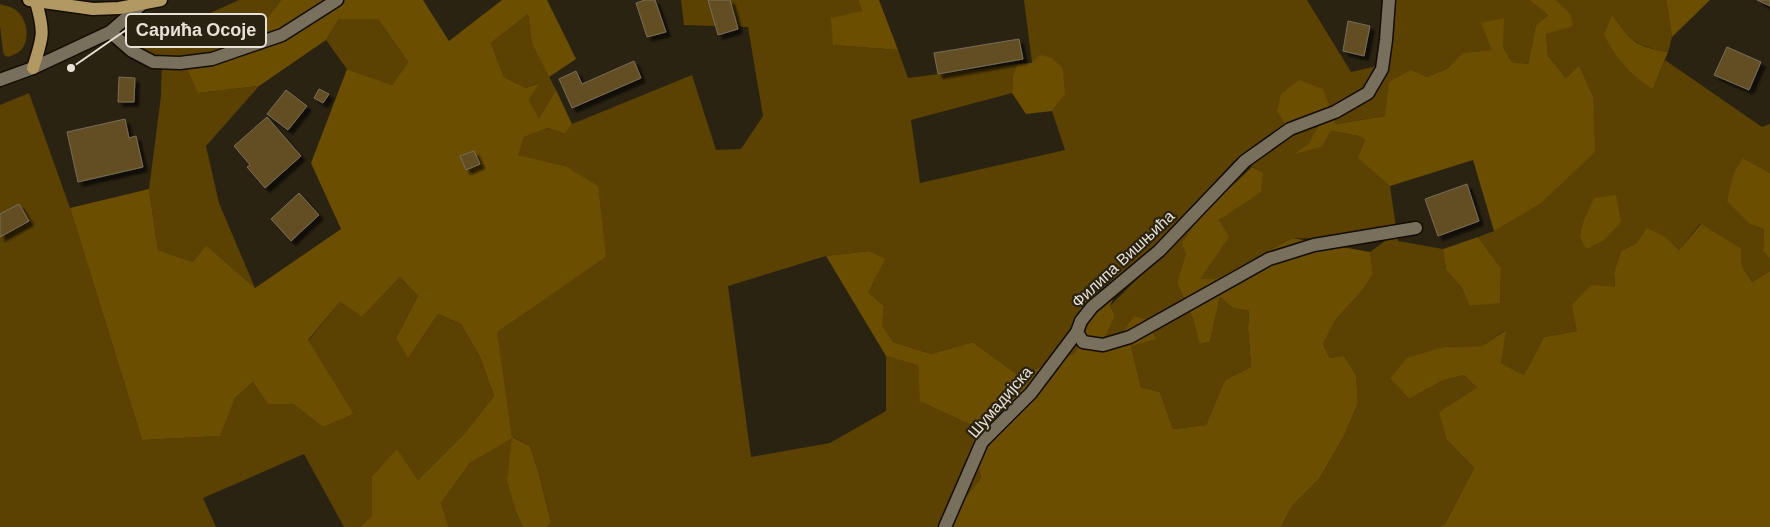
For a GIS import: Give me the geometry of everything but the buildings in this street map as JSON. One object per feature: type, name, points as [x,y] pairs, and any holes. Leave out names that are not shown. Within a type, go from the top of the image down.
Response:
[{"type":"main road","points":[[32,1],[93,9],[119,8],[161,0]]},
{"type":"main road","points":[[32,1],[43,27],[42,42],[32,68]]},
{"type":"street","points":[[110,32],[132,51],[153,62],[180,63],[212,59],[282,35],[337,0]]},
{"type":"street","name":"Филипа Вишњића","points":[[1389,0],[1382,69],[1368,93],[1335,112],[1290,129],[1245,161],[1159,251],[1092,307],[1081,321],[1077,332],[1083,342],[1103,345],[1130,337],[1270,259],[1314,245],[1416,228]]},
{"type":"street","points":[[0,80],[32,68],[110,32],[141,5]]},
{"type":"street","name":"Шумадијска","points":[[945,527],[982,442],[1031,394],[1077,332]]},
{"type":"shaded area","points":[[239,0],[281,0],[268,17],[228,40],[198,93],[259,86],[206,146],[219,203],[255,288],[206,245],[193,262],[158,250],[149,189],[161,96],[162,56],[149,55],[139,45]]},
{"type":"shaded area","points":[[281,0],[423,0],[449,41],[502,0],[547,0],[576,59],[549,77],[532,44],[528,14],[491,43],[504,77],[526,88],[539,83],[529,100],[539,119],[556,90],[572,124],[565,134],[548,128],[524,137],[518,155],[565,166],[598,186],[606,257],[497,332],[512,437],[530,446],[551,522],[547,527],[523,527],[517,514],[507,480],[512,438],[470,463],[441,503],[449,527],[360,527],[372,516],[372,476],[397,449],[418,480],[464,434],[494,396],[480,357],[461,324],[438,314],[408,358],[396,338],[418,296],[400,277],[362,317],[340,302],[308,340],[354,414],[323,427],[293,404],[268,404],[253,382],[235,398],[220,436],[142,440],[70,208],[149,189],[158,250],[193,262],[206,245],[255,288],[341,229],[311,163],[347,69],[392,85],[408,62],[378,19],[339,19],[326,40],[259,86],[198,93],[182,57],[217,53],[228,40],[268,17]]},
{"type":"shaded area","points":[[681,0],[858,0],[862,11],[833,45],[898,50],[908,78],[1017,64],[1013,75],[1012,93],[911,120],[920,183],[1065,150],[1052,111],[1065,93],[1032,63],[1024,0],[1307,0],[1351,72],[1377,66],[1383,0],[1529,0],[1548,15],[1536,25],[1528,64],[1512,62],[1503,47],[1503,18],[1493,50],[1462,53],[1447,69],[1426,77],[1385,116],[1336,124],[1330,107],[1285,124],[1320,125],[1309,143],[1295,153],[1330,131],[1359,136],[1365,140],[1359,158],[1390,186],[1398,241],[1443,249],[1446,270],[1462,288],[1471,306],[1500,302],[1501,268],[1478,237],[1494,231],[1593,96],[1579,65],[1566,78],[1548,56],[1546,34],[1570,13],[1556,0],[1666,0],[1672,37],[1668,52],[1641,45],[1629,37],[1612,15],[1653,89],[1665,60],[1762,127],[1770,124],[1770,173],[1743,158],[1750,224],[1764,229],[1763,251],[1770,259],[1770,271],[1752,282],[1742,266],[1741,248],[1700,224],[1679,250],[1667,238],[1637,243],[1621,251],[1614,272],[1615,288],[1577,331],[1544,337],[1524,375],[1501,363],[1505,330],[1482,346],[1444,347],[1390,377],[1409,399],[1444,380],[1464,375],[1478,389],[1447,440],[1474,468],[1445,524],[1439,527],[1281,527],[1292,506],[1319,479],[1344,436],[1358,403],[1356,375],[1344,356],[1330,358],[1323,344],[1336,319],[1362,291],[1373,274],[1370,252],[1385,241],[1292,238],[1215,279],[1199,279],[1228,237],[1219,221],[1263,172],[1236,159],[1164,237],[1124,274],[1121,267],[1088,325],[1075,353],[1019,376],[973,342],[931,354],[893,342],[881,326],[884,306],[868,292],[869,251],[826,256],[728,286],[751,457],[830,443],[886,411],[886,356],[918,364],[921,401],[969,424],[981,478],[942,527],[547,527],[551,521],[530,446],[513,437],[517,514],[523,527],[449,527],[441,503],[470,463],[512,437],[496,332],[606,257],[565,166],[517,155],[524,137],[548,128],[565,134],[572,124],[692,75],[716,150],[741,149],[763,116],[748,27],[684,25]]},
{"type":"shaded area","points":[[858,0],[879,0],[898,50],[833,45],[831,18],[862,11]]},
{"type":"shaded area","points":[[1529,0],[1556,0],[1570,13],[1573,26],[1546,34],[1548,56],[1566,78],[1579,65],[1593,96],[1595,152],[1541,203],[1494,231],[1473,160],[1390,186],[1358,158],[1365,140],[1359,136],[1331,131],[1321,147],[1294,154],[1309,143],[1319,125],[1285,124],[1277,111],[1281,94],[1299,80],[1323,89],[1336,124],[1385,116],[1389,82],[1411,70],[1426,77],[1447,69],[1462,53],[1492,50],[1481,23],[1504,18],[1503,47],[1512,62],[1528,64],[1536,25],[1548,15]]},
{"type":"shaded area","points":[[1666,0],[1710,0],[1672,37]]},
{"type":"shaded area","points":[[0,4],[16,10],[21,15],[27,35],[22,49],[8,57],[4,55],[3,51]]},
{"type":"shaded area","points":[[528,14],[532,44],[556,90],[539,120],[529,100],[538,83],[526,88],[504,77],[491,43]]},
{"type":"shaded area","points":[[1612,15],[1624,31],[1641,45],[1668,52],[1653,89],[1631,72],[1619,59],[1604,35]]},
{"type":"shaded area","points":[[339,19],[378,19],[408,62],[392,85],[347,69],[326,40]]},
{"type":"shaded area","points":[[1040,55],[1052,58],[1063,69],[1065,94],[1052,111],[1026,114],[1012,93],[1013,75],[1017,64],[1032,63]]},
{"type":"shaded area","points":[[29,93],[70,208],[142,440],[219,436],[235,398],[253,382],[268,403],[293,404],[323,427],[354,414],[308,341],[340,302],[362,317],[400,277],[418,296],[396,338],[408,357],[438,314],[461,324],[480,357],[494,396],[464,434],[418,480],[397,450],[372,476],[372,516],[360,527],[344,527],[304,454],[203,498],[216,527],[0,527],[0,105]]},
{"type":"shaded area","points":[[1743,158],[1770,173],[1770,259],[1763,251],[1764,229],[1750,224],[1727,201],[1734,173]]},
{"type":"shaded area","points":[[1252,167],[1263,172],[1261,192],[1219,220],[1229,237],[1200,279],[1215,279],[1292,238],[1370,252],[1373,274],[1362,291],[1336,319],[1323,344],[1330,358],[1344,356],[1356,375],[1358,403],[1344,436],[1319,479],[1292,506],[1281,527],[942,527],[981,478],[969,424],[920,401],[918,365],[886,356],[826,256],[869,251],[885,259],[868,292],[884,306],[882,326],[893,342],[931,354],[973,342],[1019,376],[1075,353],[1088,325],[1074,296],[1102,275],[1121,266],[1124,274],[1110,306],[1115,316],[1105,338],[1124,331],[1134,316],[1145,319],[1156,339],[1131,346],[1141,387],[1160,392],[1173,429],[1206,425],[1225,380],[1251,367],[1248,329],[1249,311],[1233,308],[1220,297],[1210,342],[1200,344],[1193,319],[1177,283],[1186,254],[1182,243],[1201,215]]},
{"type":"shaded area","points":[[1616,195],[1621,222],[1604,240],[1586,249],[1580,236],[1584,220],[1594,198]]},
{"type":"shaded area","points":[[1201,215],[1177,283],[1193,319],[1201,344],[1210,342],[1220,297],[1233,308],[1249,311],[1248,329],[1251,367],[1225,380],[1206,425],[1173,429],[1160,392],[1141,387],[1131,346],[1124,331],[1105,338],[1115,316],[1110,306]]},
{"type":"shaded area","points":[[1701,224],[1741,248],[1742,266],[1752,282],[1770,271],[1770,527],[1439,527],[1445,524],[1474,468],[1447,440],[1439,412],[1477,388],[1464,375],[1444,380],[1409,399],[1390,378],[1407,358],[1444,347],[1482,346],[1506,330],[1501,363],[1524,375],[1544,337],[1577,331],[1572,305],[1591,285],[1615,287],[1614,272],[1621,251],[1637,243],[1647,228],[1667,238],[1679,250]]},
{"type":"shaded area","points":[[1478,237],[1501,268],[1500,303],[1470,306],[1462,288],[1446,270],[1443,249]]},
{"type":"place","name":"Сарића Осоје","points":[[71,68]]}]
